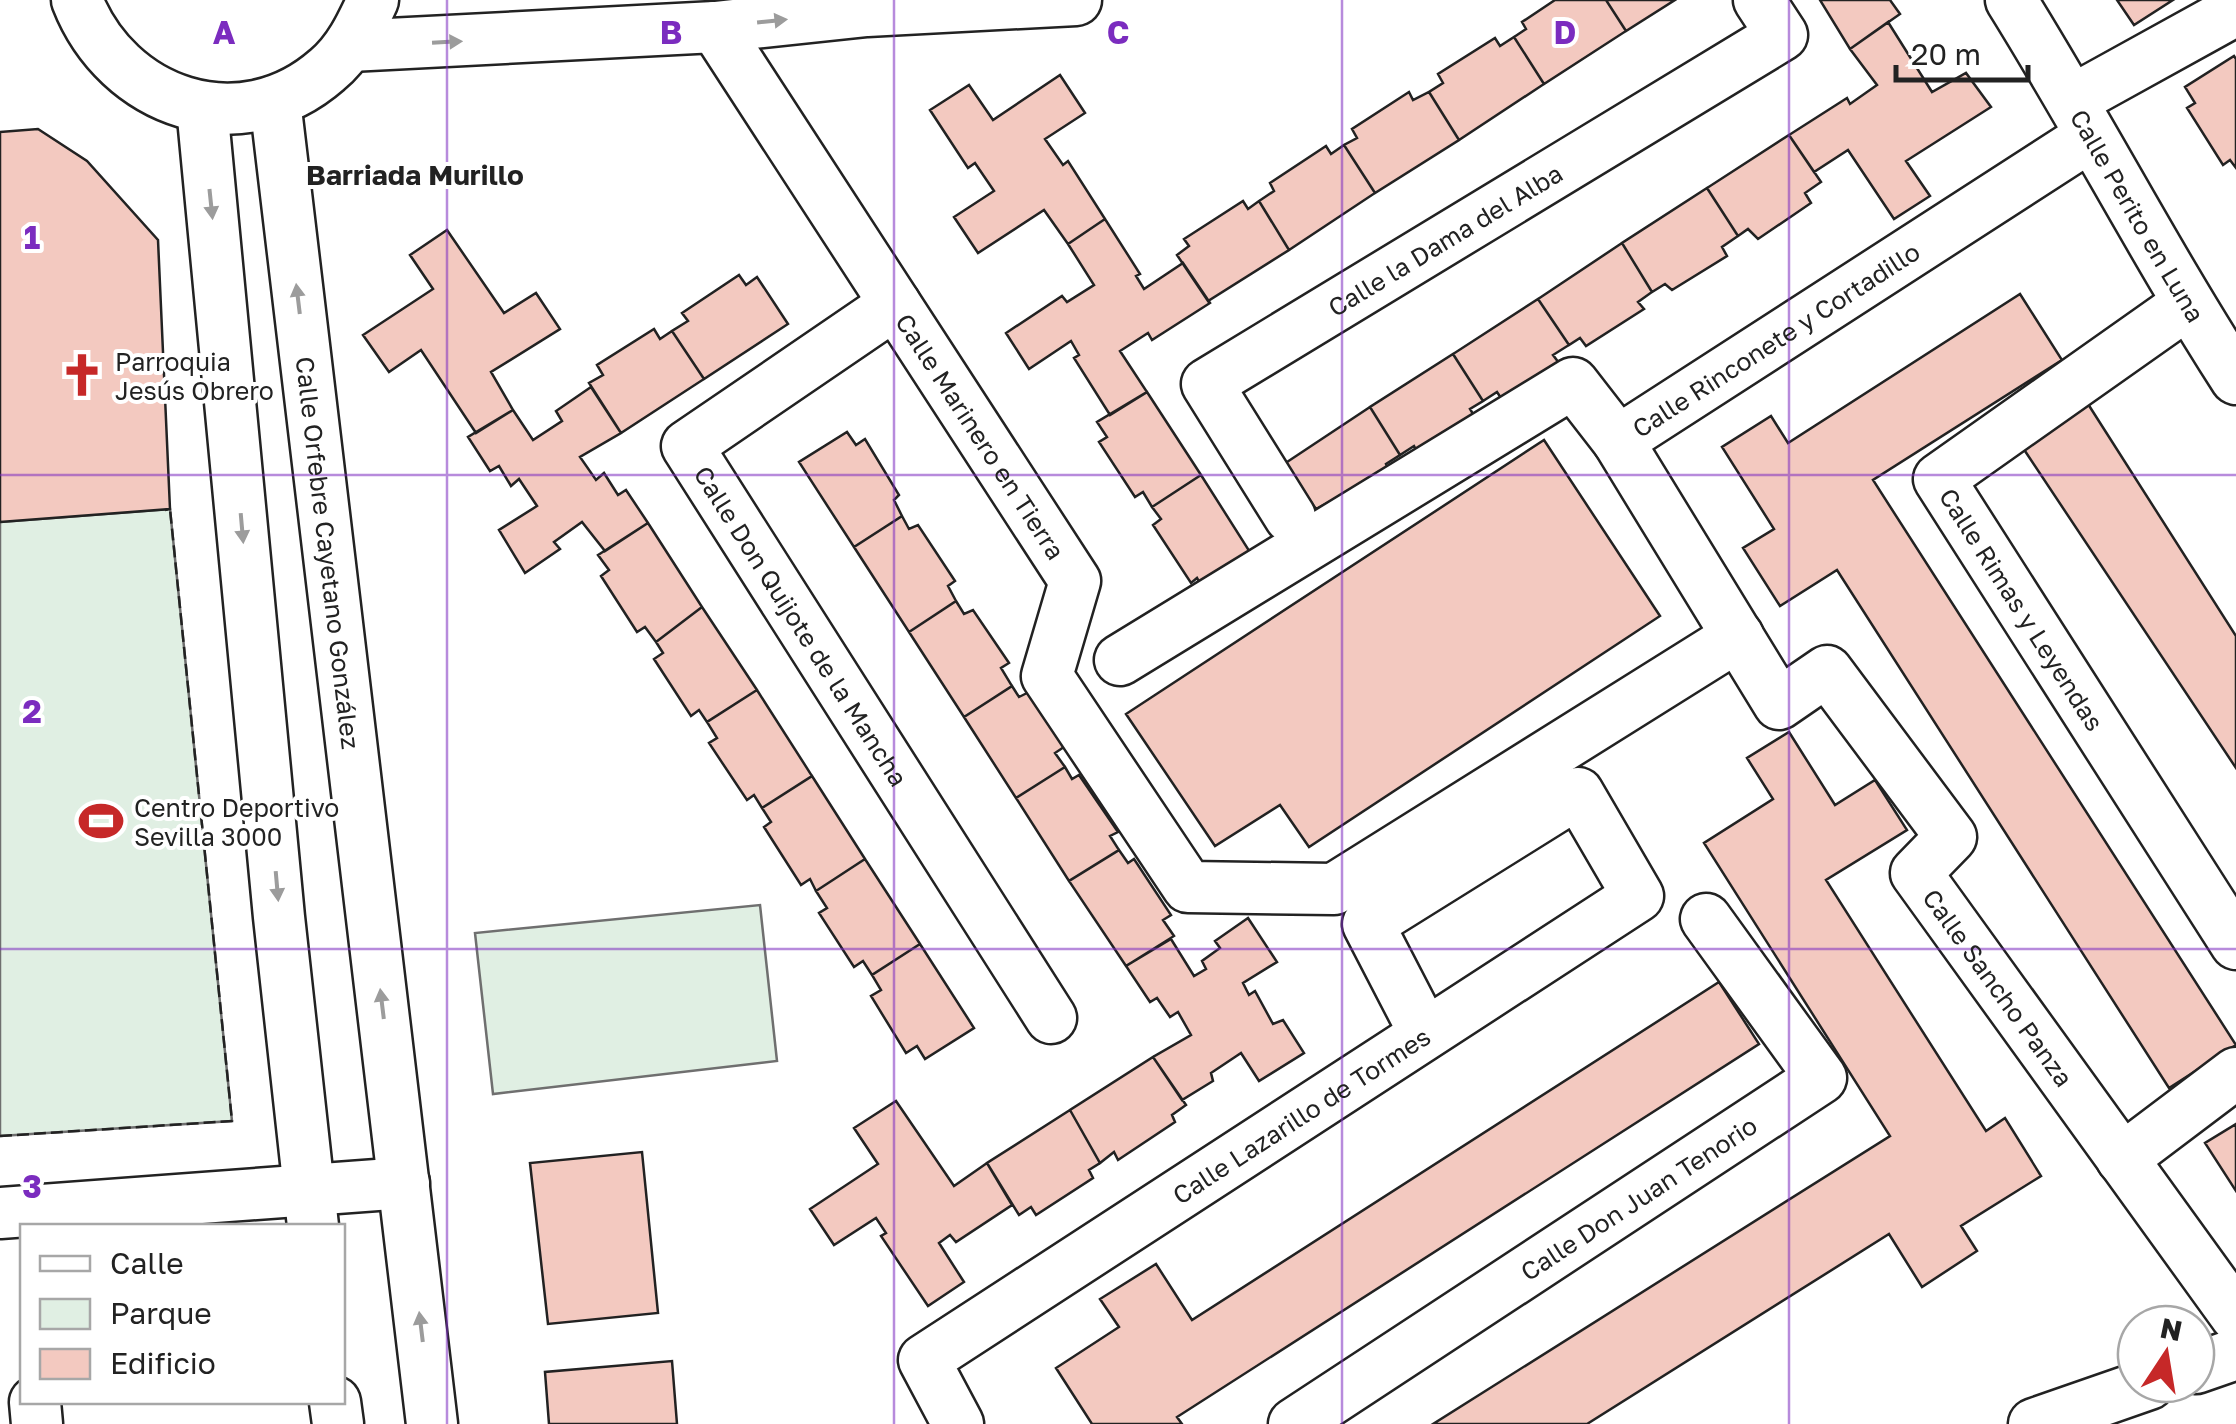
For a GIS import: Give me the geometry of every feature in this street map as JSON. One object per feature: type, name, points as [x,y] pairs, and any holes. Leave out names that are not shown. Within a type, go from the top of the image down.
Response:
[{"type":"street","points":[[77,0],[98,44],[127,74],[162,96],[202,107],[239,108],[275,101],[329,70],[350,46],[373,0]]},
{"type":"street","points":[[350,46],[714,28],[868,11],[1076,0]]},
{"type":"street","name":"Calle la Dama del Alba","points":[[1290,516],[1207,384],[1782,35],[1758,0]]},
{"type":"street","name":"Calle Perito en Luna","points":[[2010,0],[2187,304],[2236,379]]},
{"type":"street","name":"Calle Rinconete y Cortadillo","points":[[1120,660],[1573,383],[1618,441],[2236,10]]},
{"type":"street","name":"Calle Marinero en Tierra","points":[[714,28],[1075,582],[1047,676],[1188,888],[1334,889],[1738,636]]},
{"type":"street","name":"Calle Orfebre Cayetano González","points":[[275,101],[432,1424]]},
{"type":"street","points":[[202,107],[311,1209]]},
{"type":"street","name":"Calle Don Quijote de la Mancha","points":[[894,304],[687,446],[1051,1018]]},
{"type":"street","name":"Calle Rimas y Leyendas","points":[[2187,304],[1939,479],[2236,944]]},
{"type":"street","name":"Calle Sancho Panza","points":[[1618,441],[1779,704],[1827,672],[1951,837],[1916,873],[2236,1316]]},
{"type":"street","name":"Calle Lazarillo de Tormes","points":[[958,1424],[924,1360],[1638,896],[1578,793],[1368,924],[1425,1034]]},
{"type":"street","name":"Calle Don Juan Tenorio","points":[[1294,1424],[1821,1078],[1706,920]]},
{"type":"street","points":[[2122,1159],[2236,1073]]},
{"type":"street","points":[[16,1217],[311,1209],[404,1183]]},
{"type":"street","points":[[2034,1424],[2116,1395]]},
{"type":"green space","name":"Centro Deportivo Sevilla 3000","points":[[170,509],[232,1121],[0,1136],[0,522]]},
{"type":"green space","points":[[760,905],[777,1061],[493,1094],[475,933]]},
{"type":"building","points":[[1555,0],[1606,0],[1626,31],[1544,84],[1514,37],[1526,29],[1522,22]]},
{"type":"building","points":[[1606,0],[1675,0],[1626,31]]},
{"type":"building","points":[[1820,0],[1890,0],[1900,14],[1850,49]]},
{"type":"building","points":[[2117,0],[2173,0],[2134,25]]},
{"type":"building","points":[[1888,22],[1932,92],[1966,73],[1991,107],[1906,161],[1930,196],[1894,219],[1848,150],[1814,172],[1789,135],[1847,98],[1850,104],[1877,85],[1850,49]]},
{"type":"building","points":[[1514,37],[1544,84],[1459,140],[1429,92],[1443,83],[1438,74],[1495,38],[1500,46]]},
{"type":"building","points":[[2234,56],[2236,168],[2230,160],[2223,165],[2187,108],[2195,103],[2185,87]]},
{"type":"building","points":[[1060,75],[1085,113],[1045,139],[1063,165],[1068,161],[1105,219],[1068,244],[1044,210],[978,253],[954,217],[994,191],[975,163],[968,168],[930,110],[969,85],[993,120]]},
{"type":"building","points":[[1409,92],[1413,100],[1429,92],[1459,140],[1375,193],[1344,145],[1357,138],[1352,129]]},
{"type":"building","name":"Parroquia Jesús Obrero","points":[[38,129],[87,161],[158,240],[170,509],[0,522],[0,132]]},
{"type":"building","points":[[1789,135],[1821,182],[1805,193],[1811,203],[1758,239],[1748,229],[1738,236],[1707,188]]},
{"type":"building","points":[[1344,145],[1375,193],[1289,250],[1259,201],[1274,191],[1270,183],[1326,146],[1331,154]]},
{"type":"building","points":[[1707,188],[1738,236],[1722,247],[1727,256],[1672,290],[1665,284],[1652,292],[1622,243]]},
{"type":"building","points":[[1243,201],[1248,209],[1259,201],[1289,250],[1208,301],[1177,255],[1189,246],[1184,239]]},
{"type":"building","points":[[1105,219],[1140,274],[1136,276],[1144,289],[1183,263],[1210,303],[1152,340],[1148,333],[1120,351],[1147,392],[1110,415],[1074,358],[1079,355],[1071,341],[1029,369],[1006,333],[1062,296],[1067,302],[1094,285],[1068,244]]},
{"type":"building","points":[[447,230],[504,313],[536,293],[560,329],[491,372],[513,410],[476,433],[421,350],[389,372],[363,335],[433,289],[410,255]]},
{"type":"building","points":[[1622,243],[1652,292],[1638,302],[1644,309],[1586,346],[1580,338],[1569,345],[1538,299]]},
{"type":"building","points":[[739,275],[746,285],[757,277],[788,324],[704,379],[672,331],[688,321],[682,313]]},
{"type":"building","points":[[2020,294],[2062,360],[1873,480],[2236,1045],[2169,1088],[1837,570],[1780,606],[1743,548],[1774,529],[1722,447],[1771,416],[1788,443]]},
{"type":"building","points":[[1538,299],[1569,345],[1553,355],[1559,363],[1503,401],[1497,392],[1483,401],[1453,354]]},
{"type":"building","points":[[654,329],[660,339],[672,331],[704,379],[621,433],[589,383],[603,375],[597,365]]},
{"type":"building","points":[[1453,354],[1483,401],[1470,409],[1476,419],[1419,455],[1414,446],[1400,455],[1370,407]]},
{"type":"building","points":[[591,387],[621,433],[580,457],[596,480],[604,473],[618,495],[626,490],[648,523],[605,551],[582,522],[554,542],[560,549],[525,573],[499,530],[537,506],[519,479],[511,486],[499,466],[490,471],[468,437],[513,410],[533,440],[562,421],[556,411]]},
{"type":"building","points":[[1147,392],[1201,475],[1152,507],[1143,492],[1135,497],[1099,442],[1107,437],[1097,422]]},
{"type":"building","points":[[2088,404],[2236,636],[2236,768],[2023,448]]},
{"type":"building","points":[[1370,407],[1400,455],[1386,464],[1390,473],[1336,511],[1329,502],[1316,509],[1284,464]]},
{"type":"building","points":[[847,432],[856,445],[865,439],[899,495],[894,500],[902,516],[854,547],[799,462]]},
{"type":"building","points":[[1544,440],[1660,616],[1309,847],[1280,805],[1215,846],[1126,714]]},
{"type":"building","points":[[1201,475],[1255,560],[1205,592],[1197,578],[1191,583],[1153,525],[1161,519],[1152,507]]},
{"type":"building","points":[[902,516],[909,529],[918,525],[955,581],[948,586],[956,601],[909,632],[854,547]]},
{"type":"building","points":[[648,523],[702,607],[656,642],[645,627],[637,632],[601,576],[609,570],[598,555]]},
{"type":"building","points":[[956,601],[964,614],[973,610],[1009,663],[1001,668],[1012,686],[964,717],[909,632]]},
{"type":"building","points":[[702,607],[757,690],[707,722],[699,710],[691,716],[654,659],[663,653],[656,642]]},
{"type":"building","points":[[1012,686],[1019,697],[1029,692],[1064,747],[1055,753],[1065,767],[1016,798],[964,717]]},
{"type":"building","points":[[757,690],[812,776],[762,808],[754,795],[747,800],[709,743],[717,738],[707,722]]},
{"type":"building","points":[[1789,732],[1835,805],[1875,780],[1907,830],[1826,880],[1986,1131],[2005,1118],[2041,1176],[1961,1226],[1977,1251],[1922,1287],[1889,1234],[1587,1424],[1433,1424],[1890,1136],[1704,843],[1773,799],[1747,758]]},
{"type":"building","points":[[1065,767],[1072,779],[1079,775],[1118,832],[1110,836],[1119,850],[1069,881],[1016,798]]},
{"type":"building","points":[[812,776],[865,859],[816,891],[810,879],[801,885],[764,827],[771,822],[762,808]]},
{"type":"building","points":[[1119,850],[1128,863],[1134,859],[1171,915],[1163,920],[1174,936],[1126,966],[1069,881]]},
{"type":"building","points":[[865,859],[920,944],[872,975],[863,961],[854,967],[819,913],[827,908],[816,891]]},
{"type":"building","points":[[1248,918],[1277,962],[1243,983],[1249,995],[1255,991],[1273,1024],[1283,1020],[1304,1053],[1259,1081],[1241,1053],[1211,1073],[1213,1081],[1182,1100],[1153,1057],[1191,1035],[1178,1012],[1170,1017],[1157,998],[1150,1002],[1126,966],[1171,939],[1194,976],[1206,969],[1202,961],[1220,948],[1215,941]]},
{"type":"building","points":[[920,944],[974,1028],[925,1059],[917,1046],[906,1053],[871,996],[881,990],[872,975]]},
{"type":"building","points":[[1719,982],[1759,1044],[1177,1417],[1182,1424],[1092,1424],[1056,1368],[1119,1327],[1100,1299],[1156,1264],[1192,1320]]},
{"type":"building","points":[[1153,1057],[1186,1105],[1172,1115],[1175,1122],[1118,1160],[1114,1152],[1100,1163],[1070,1110]]},
{"type":"building","points":[[896,1101],[954,1186],[987,1163],[1012,1205],[956,1242],[950,1235],[939,1243],[964,1282],[928,1306],[881,1236],[886,1233],[876,1218],[834,1245],[810,1209],[878,1164],[854,1128]]},
{"type":"building","points":[[1070,1110],[1100,1163],[1089,1170],[1093,1178],[1036,1215],[1031,1207],[1019,1215],[987,1163]]},
{"type":"building","points":[[2236,1124],[2236,1191],[2205,1143]]},
{"type":"building","points":[[642,1152],[658,1313],[548,1324],[530,1163]]},
{"type":"building","points":[[672,1361],[677,1424],[549,1424],[545,1372]]},
{"type":"fence","points":[[0,1136],[232,1121],[170,509],[165,510]]},
{"type":"place","name":"Parroquia Jesús Obrero","points":[[82,375]]},
{"type":"place","name":"Centro Deportivo Sevilla 3000","points":[[101,821]]},
{"type":"district","name":"Barriada Murillo","points":[[415,174]]}]
